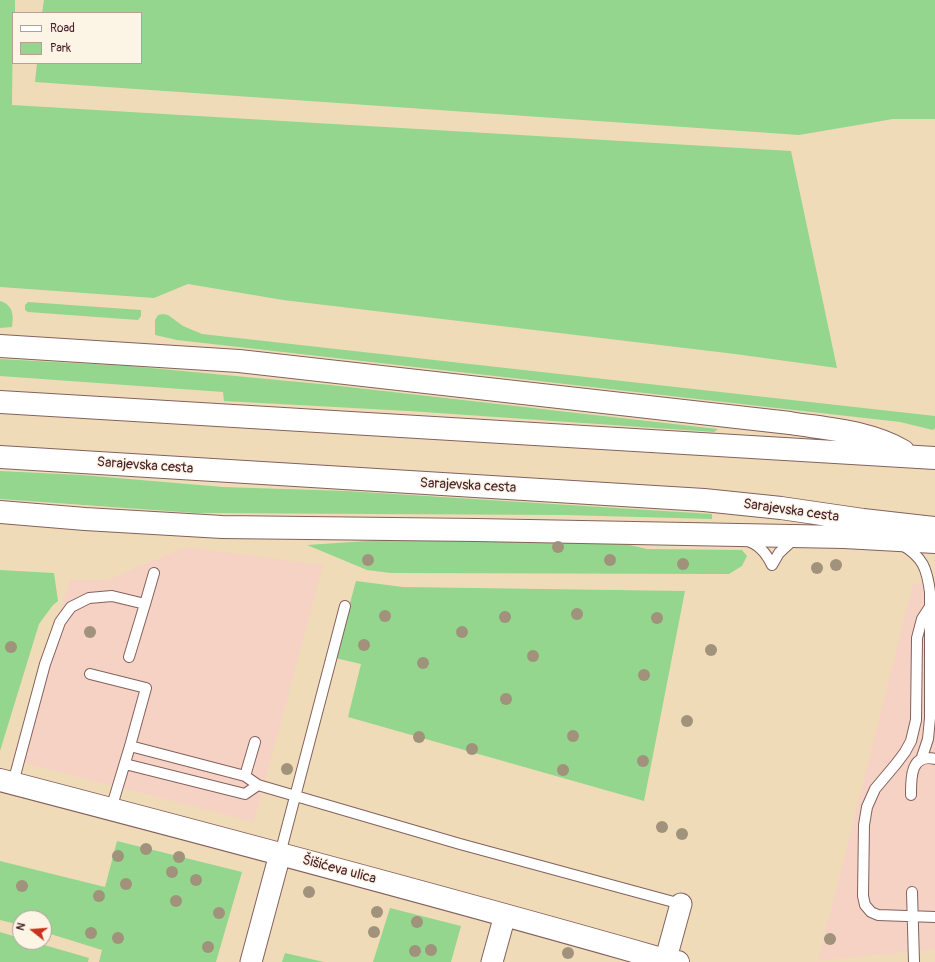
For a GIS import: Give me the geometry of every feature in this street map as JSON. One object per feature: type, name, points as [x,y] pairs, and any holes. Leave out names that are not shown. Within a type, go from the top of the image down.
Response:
[{"type":"main road","points":[[0,346],[239,361],[790,424],[850,433],[879,440],[896,447],[912,457]]},
{"type":"main road","points":[[0,402],[935,458]]},
{"type":"main road","name":"Sarajevska cesta","points":[[0,457],[704,500],[781,508],[863,520],[935,528]]},
{"type":"main road","points":[[0,512],[85,519],[222,527],[844,537],[935,542]]},
{"type":"main road","name":"Šišićeva ulica","points":[[6,782],[280,854],[669,961]]},
{"type":"street","points":[[251,962],[280,854]]},
{"type":"street","points":[[669,961],[681,904]]},
{"type":"street","points":[[492,962],[505,915]]},
{"type":"lane","points":[[730,535],[749,541],[760,548],[766,554],[772,565],[779,553],[787,544],[797,537]]},
{"type":"lane","points":[[895,541],[912,551],[920,559],[925,568],[929,579],[933,621],[928,739],[921,760],[912,772],[911,795]]},
{"type":"lane","points":[[129,657],[154,573]]},
{"type":"lane","points":[[6,782],[60,622],[71,607],[89,598],[112,596],[145,604]]},
{"type":"lane","points":[[931,605],[922,619],[917,638],[916,720],[912,736],[905,752],[875,789],[867,807],[864,825],[863,896],[870,912],[878,915],[935,917]]},
{"type":"lane","points":[[280,854],[345,606]]},
{"type":"lane","points":[[90,674],[146,688],[111,809]]},
{"type":"lane","points":[[246,776],[255,742]]},
{"type":"lane","points":[[130,746],[246,776],[258,785],[460,844],[681,904]]},
{"type":"lane","points":[[921,760],[931,758],[935,759]]},
{"type":"lane","points":[[125,764],[245,794],[258,785]]},
{"type":"lane","points":[[912,892],[914,962]]},
{"type":"shaded area","points":[[185,547],[323,565],[254,822],[12,760],[70,580],[107,580]]},
{"type":"shaded area","points":[[913,584],[935,584],[935,949],[818,961]]},
{"type":"green space","points":[[0,0],[15,0],[15,12],[12,12],[12,105],[791,151],[837,368],[735,354],[283,300],[188,284],[154,298],[0,287]]},
{"type":"green space","points":[[44,0],[935,0],[935,119],[893,119],[799,135],[35,82],[37,64],[142,64],[142,12],[42,12]]},
{"type":"green space","points":[[0,301],[8,305],[12,311],[12,327],[0,328]]},
{"type":"green space","points":[[28,302],[141,310],[141,316],[138,320],[28,312],[25,310],[25,305]]},
{"type":"green space","points":[[158,315],[168,315],[183,326],[202,334],[935,416],[935,428],[933,430],[900,422],[177,340],[155,335],[155,320]]},
{"type":"green space","points":[[0,359],[130,366],[331,385],[718,429],[714,432],[409,411],[224,401],[223,392],[0,376]]},
{"type":"green space","points":[[0,471],[82,475],[223,487],[347,491],[712,514],[712,519],[564,515],[196,513],[0,499]]},
{"type":"green space","points":[[381,540],[617,542],[647,549],[742,550],[747,556],[742,566],[729,574],[391,573],[367,570],[307,545]]},
{"type":"green space","points":[[0,570],[54,573],[58,601],[53,605],[39,624],[0,751]]},
{"type":"green space","points":[[356,581],[403,587],[685,591],[644,801],[348,717],[361,664],[335,658]]},
{"type":"green space","points":[[117,841],[242,872],[216,962],[99,962],[102,950],[52,934],[52,910],[12,910],[12,923],[0,920],[0,861],[105,887]]},
{"type":"green space","points":[[390,908],[461,926],[451,962],[373,962]]},
{"type":"green space","points":[[0,932],[12,936],[12,950],[52,950],[52,947],[89,958],[88,962],[0,962]]},
{"type":"green space","points":[[285,953],[324,962],[282,962]]}]
